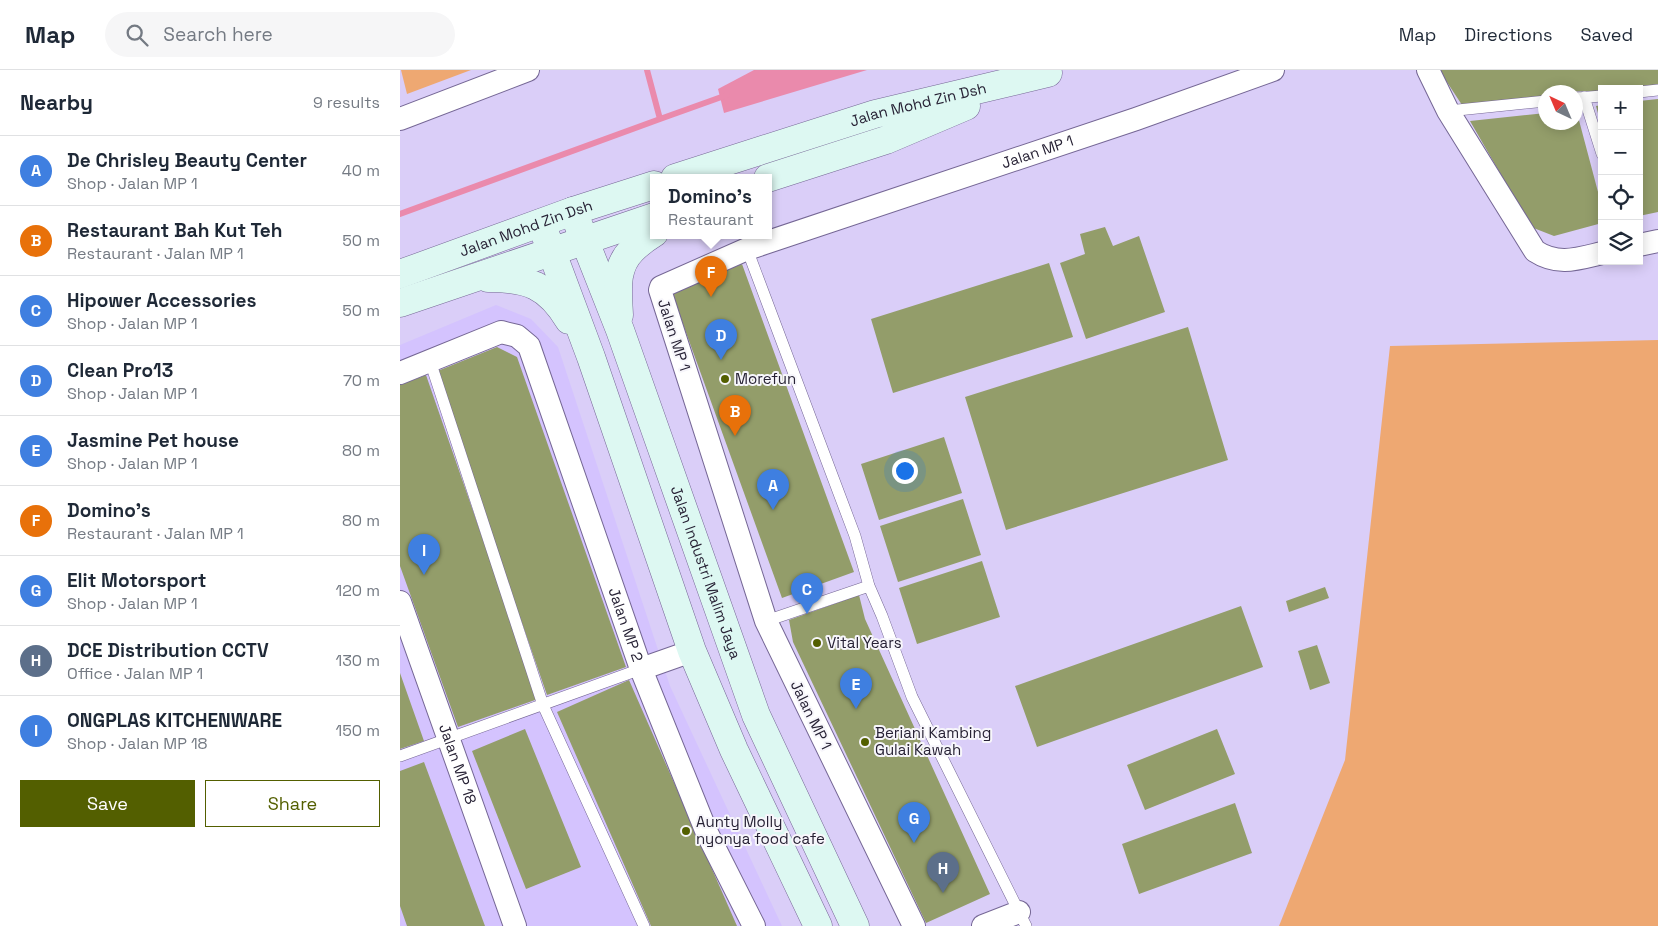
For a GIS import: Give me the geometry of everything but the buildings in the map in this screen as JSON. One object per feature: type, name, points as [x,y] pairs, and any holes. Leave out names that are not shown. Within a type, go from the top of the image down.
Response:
[{"type":"main road","name":"Jalan Mohd Zin Dsh","points":[[688,174],[875,114],[1052,71]]},
{"type":"main road","name":"Jalan Mohd Zin Dsh","points":[[772,177],[886,140],[1052,71]]},
{"type":"main road","name":"Jalan Mohd Zin Dsh","points":[[400,274],[573,211],[650,186]]},
{"type":"main road","name":"Jalan Industri Malim Jaya","points":[[573,211],[620,330],[756,715],[855,926]]},
{"type":"main road","name":"Jalan Mohd Zin Dsh","points":[[400,303],[650,218]]},
{"type":"main road","points":[[540,223],[591,358],[692,652],[734,750],[818,926]]},
{"type":"main road","points":[[620,330],[617,282],[622,264],[631,251],[650,236]]},
{"type":"main road","points":[[474,278],[506,278],[527,282],[551,295],[560,305],[591,358]]},
{"type":"street","points":[[400,119],[528,70]]},
{"type":"street","name":"Jalan MP 1","points":[[914,926],[766,622],[660,290],[661,287],[747,249],[1136,119],[1273,70]]},
{"type":"street","points":[[1428,70],[1448,111],[1535,251],[1545,257],[1556,260],[1568,260],[1598,254]]},
{"type":"street","points":[[1643,244],[1658,240]]},
{"type":"street","name":"Jalan MP 2","points":[[430,361],[501,332],[518,336],[529,346],[641,670],[707,833],[754,926]]},
{"type":"street","points":[[400,373],[430,361]]},
{"type":"street","name":"Jalan MP 18","points":[[400,602],[515,926]]},
{"type":"street","points":[[641,670],[692,652]]},
{"type":"street","points":[[984,926],[1022,919]]},
{"type":"lane","points":[[1643,92],[1658,90]]},
{"type":"lane","points":[[1583,98],[1598,96]]},
{"type":"lane","points":[[1448,111],[1538,102]]},
{"type":"lane","points":[[1583,106],[1598,144]]},
{"type":"lane","points":[[747,249],[855,536],[869,586],[912,697],[1022,919]]},
{"type":"lane","points":[[430,361],[543,705],[644,926]]},
{"type":"lane","points":[[766,622],[869,586]]},
{"type":"lane","points":[[400,756],[641,670]]},
{"type":"shaded area","points":[[401,70],[471,70],[407,94]]},
{"type":"shaded area","points":[[754,70],[867,70],[724,113],[718,89]]},
{"type":"shaded area","points":[[496,305],[531,319],[558,347],[670,686],[782,926],[400,926],[400,345]]},
{"type":"shaded area","points":[[1658,340],[1658,926],[1279,926],[1345,760],[1390,346]]},
{"type":"waterway","points":[[400,214],[660,119],[647,70]]},
{"type":"waterway","points":[[660,119],[727,95]]},
{"type":"place","name":"Domino's","points":[[711,297]]},
{"type":"place","name":"Clean Pro13","points":[[721,360]]},
{"type":"place","name":"Morefun","points":[[725,379]]},
{"type":"place","name":"Restaurant Bah Kut Teh","points":[[735,436]]},
{"type":"place","name":"De Chrisley Beauty Center","points":[[773,510]]},
{"type":"place","name":"ONGPLAS KITCHENWARE","points":[[424,575]]},
{"type":"place","name":"Hipower Accessories","points":[[807,614]]},
{"type":"place","name":"Vital Years","points":[[817,643]]},
{"type":"place","name":"Jasmine Pet house","points":[[856,709]]},
{"type":"place","name":"Beriani Kambing Gulai Kawah","points":[[865,742]]},
{"type":"place","name":"Aunty Molly nyonya food cafe","points":[[686,831]]},
{"type":"place","name":"Elit Motorsport","points":[[914,843]]},
{"type":"place","name":"DCE Distribution CCTV","points":[[943,893]]}]
